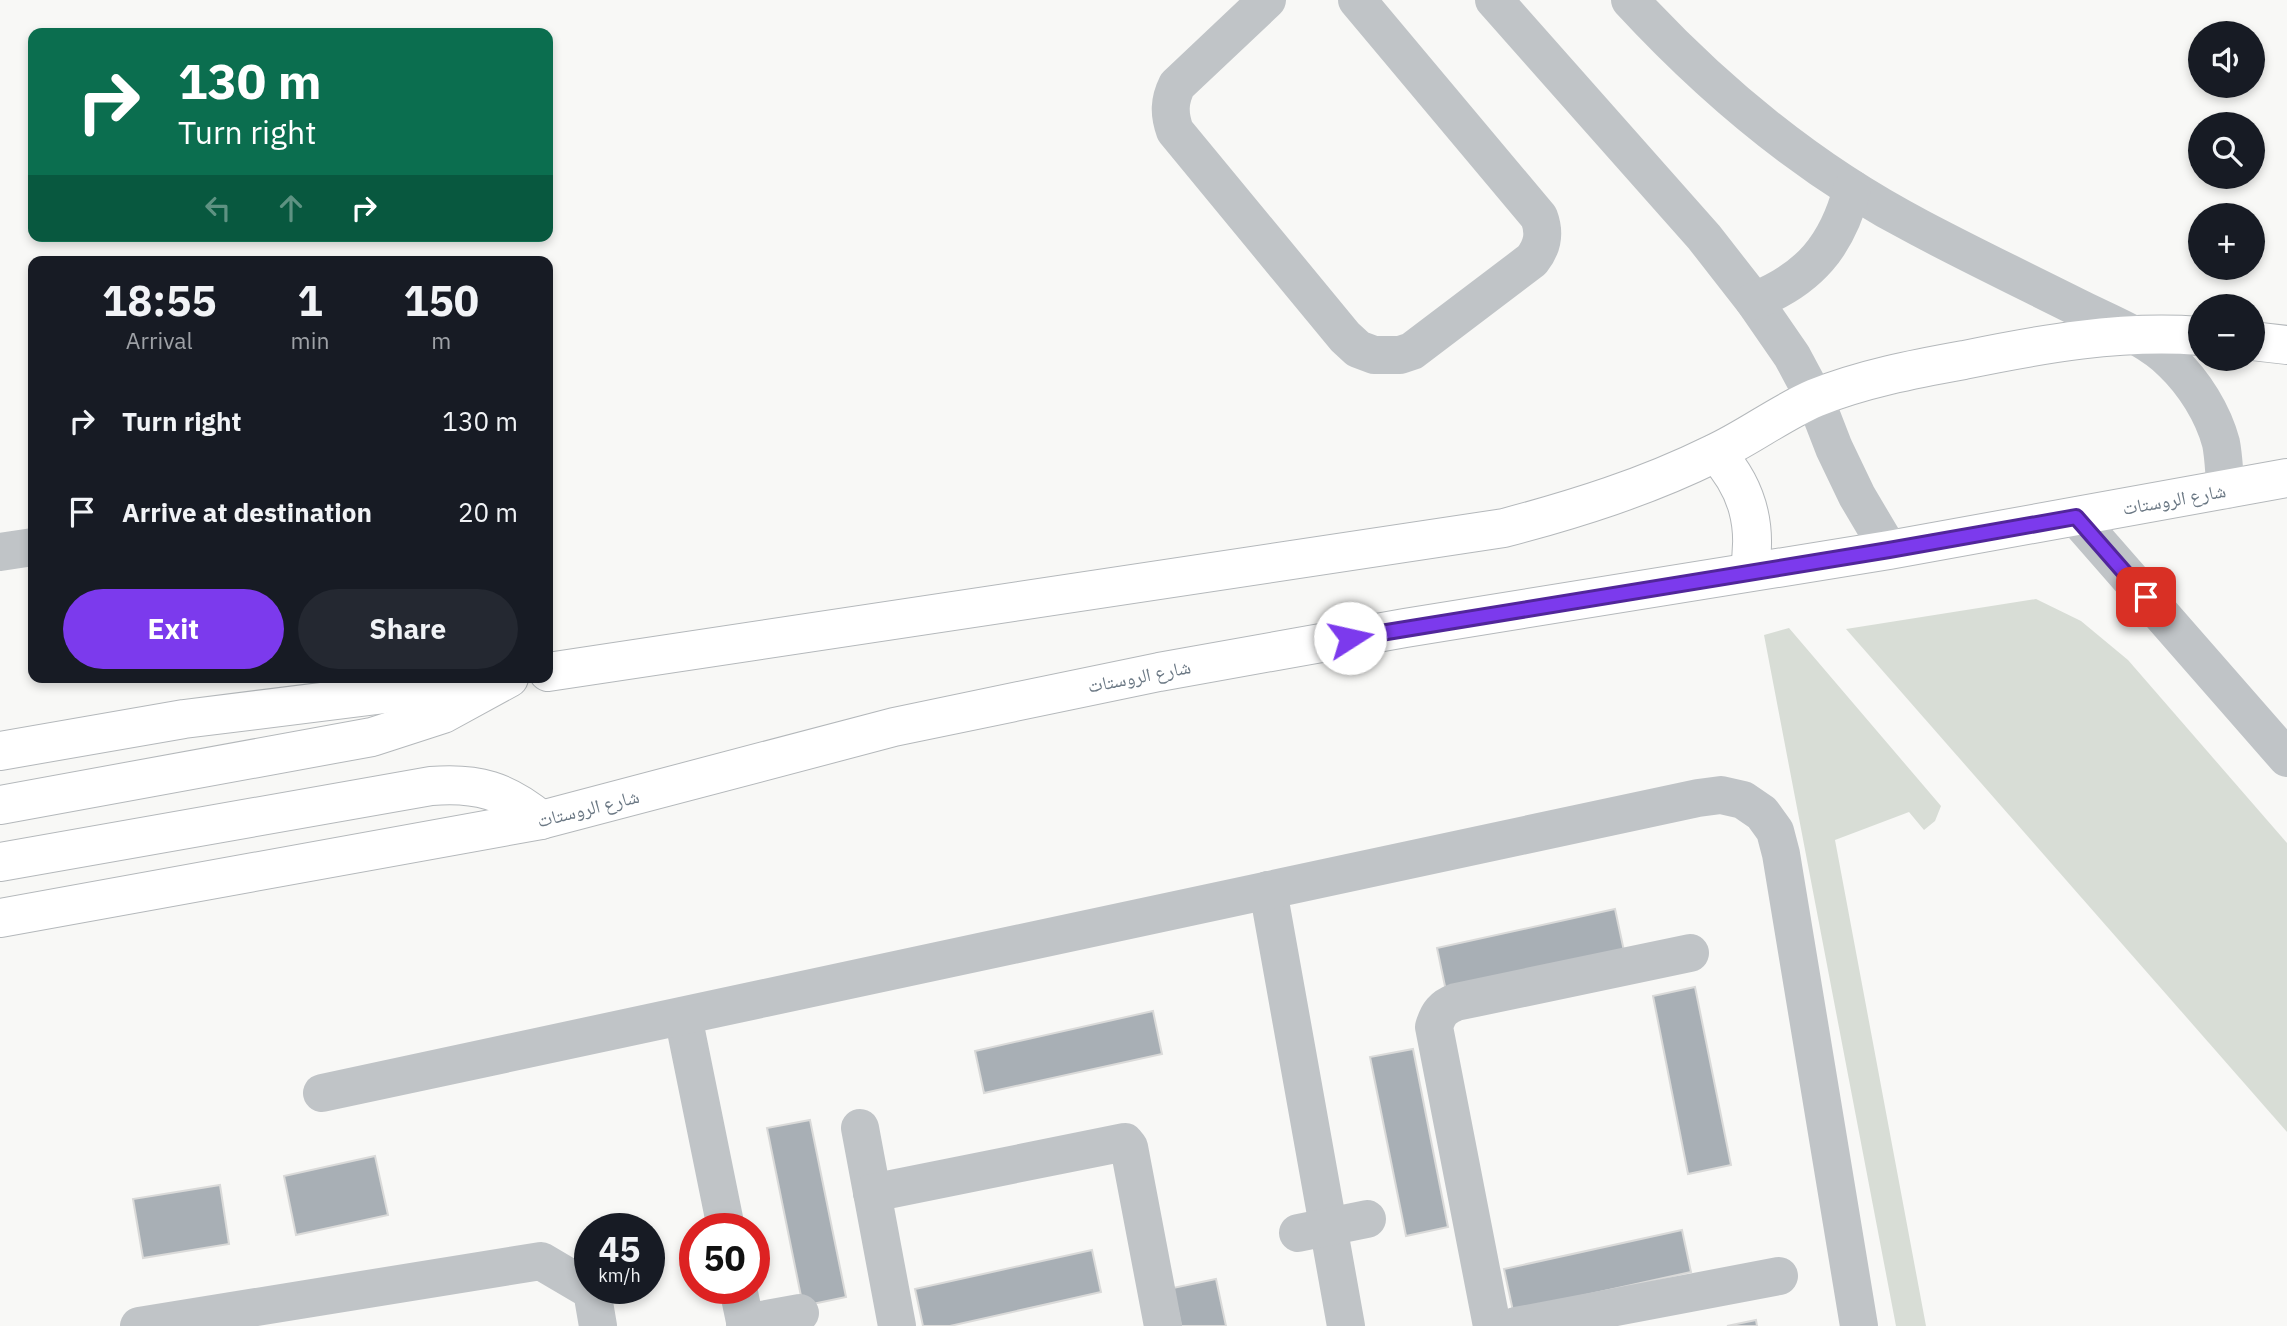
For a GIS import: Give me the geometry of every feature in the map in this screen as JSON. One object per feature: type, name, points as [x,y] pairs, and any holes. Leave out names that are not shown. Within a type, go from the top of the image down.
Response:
[{"type":"main road","points":[[553,671],[1504,528],[1606,498],[1671,474],[1716,453],[1815,399],[1904,371],[2055,342],[2132,334],[2188,336]]},
{"type":"main road","points":[[2265,342],[2287,345]]},
{"type":"main road","points":[[1716,453],[1731,469],[1749,508],[1753,540],[1749,572]]},
{"type":"main road","name":"شارع الروستات","points":[[0,918],[541,820],[894,727],[1159,672],[1405,628],[1889,550],[2287,478]]},
{"type":"main road","points":[[0,751],[184,719],[427,683]]},
{"type":"main road","points":[[0,805],[372,737],[443,714],[502,683]]},
{"type":"main road","points":[[0,862],[453,784],[476,786],[500,793],[522,804],[541,820]]},
{"type":"street","points":[[1258,3],[1177,85],[1171,96],[1170,108],[1175,131],[1345,337],[1358,349],[1387,357],[1412,351],[1532,260],[1540,251],[1543,227],[1539,216],[1357,0]]},
{"type":"street","points":[[1494,0],[1703,237],[1754,301],[1792,356],[1815,399],[1857,496],[1889,550]]},
{"type":"street","points":[[1630,0],[1675,48],[1731,99],[1790,146],[1852,189],[1917,227],[2132,334],[2172,361],[2202,398],[2221,442],[2226,490]]},
{"type":"street","points":[[1754,301],[1775,293],[1794,281],[1826,250],[1846,211],[1852,189]]},
{"type":"street","points":[[2076,517],[2287,758]]},
{"type":"street","points":[[0,552],[28,548]]},
{"type":"street","points":[[322,1093],[1698,797],[1721,795],[1743,800],[1762,813],[1776,831],[1859,1326]]},
{"type":"street","points":[[1268,890],[1313,1230],[1346,1326]]},
{"type":"street","points":[[1492,1326],[1434,1027],[1437,1016],[1446,1006],[1456,1002],[1690,953]]},
{"type":"street","points":[[683,1016],[723,1213]]},
{"type":"street","points":[[860,1128],[897,1326]]},
{"type":"street","points":[[872,1193],[1125,1142],[1129,1147],[1163,1326]]},
{"type":"street","points":[[1313,1230],[1367,1219]]},
{"type":"street","points":[[139,1326],[541,1261],[592,1291],[598,1326]]},
{"type":"street","points":[[1516,1326],[1779,1276]]},
{"type":"street","points":[[743,1312],[800,1312]]},
{"type":"shaded area","points":[[2036,599],[2081,621],[2128,660],[2287,843],[2287,1132],[1846,629]]},
{"type":"shaded area","points":[[1789,628],[1941,806],[1935,821],[1924,830],[1909,812],[1835,840],[1926,1326],[1896,1326],[1764,635]]},
{"type":"building","points":[[1615,909],[1624,951],[1446,991],[1437,948]]},
{"type":"building","points":[[1695,987],[1731,1165],[1688,1174],[1653,996]]},
{"type":"building","points":[[1153,1011],[1162,1054],[984,1093],[975,1051]]},
{"type":"building","points":[[1413,1049],[1448,1227],[1406,1236],[1370,1057]]},
{"type":"building","points":[[810,1120],[846,1297],[803,1306],[767,1128]]},
{"type":"building","points":[[375,1156],[388,1215],[296,1235],[284,1176]]},
{"type":"building","points":[[220,1185],[229,1244],[143,1258],[133,1199]]},
{"type":"building","points":[[1682,1230],[1691,1272],[1513,1311],[1504,1269]]},
{"type":"building","points":[[1092,1250],[1101,1292],[950,1326],[923,1326],[915,1289]]},
{"type":"building","points":[[1216,1279],[1226,1326],[1181,1326],[1173,1288]]},
{"type":"building","points":[[1756,1320],[1757,1326],[1727,1326]]},
{"type":"route","points":[[1350,638],[2076,517],[2146,597]]}]
